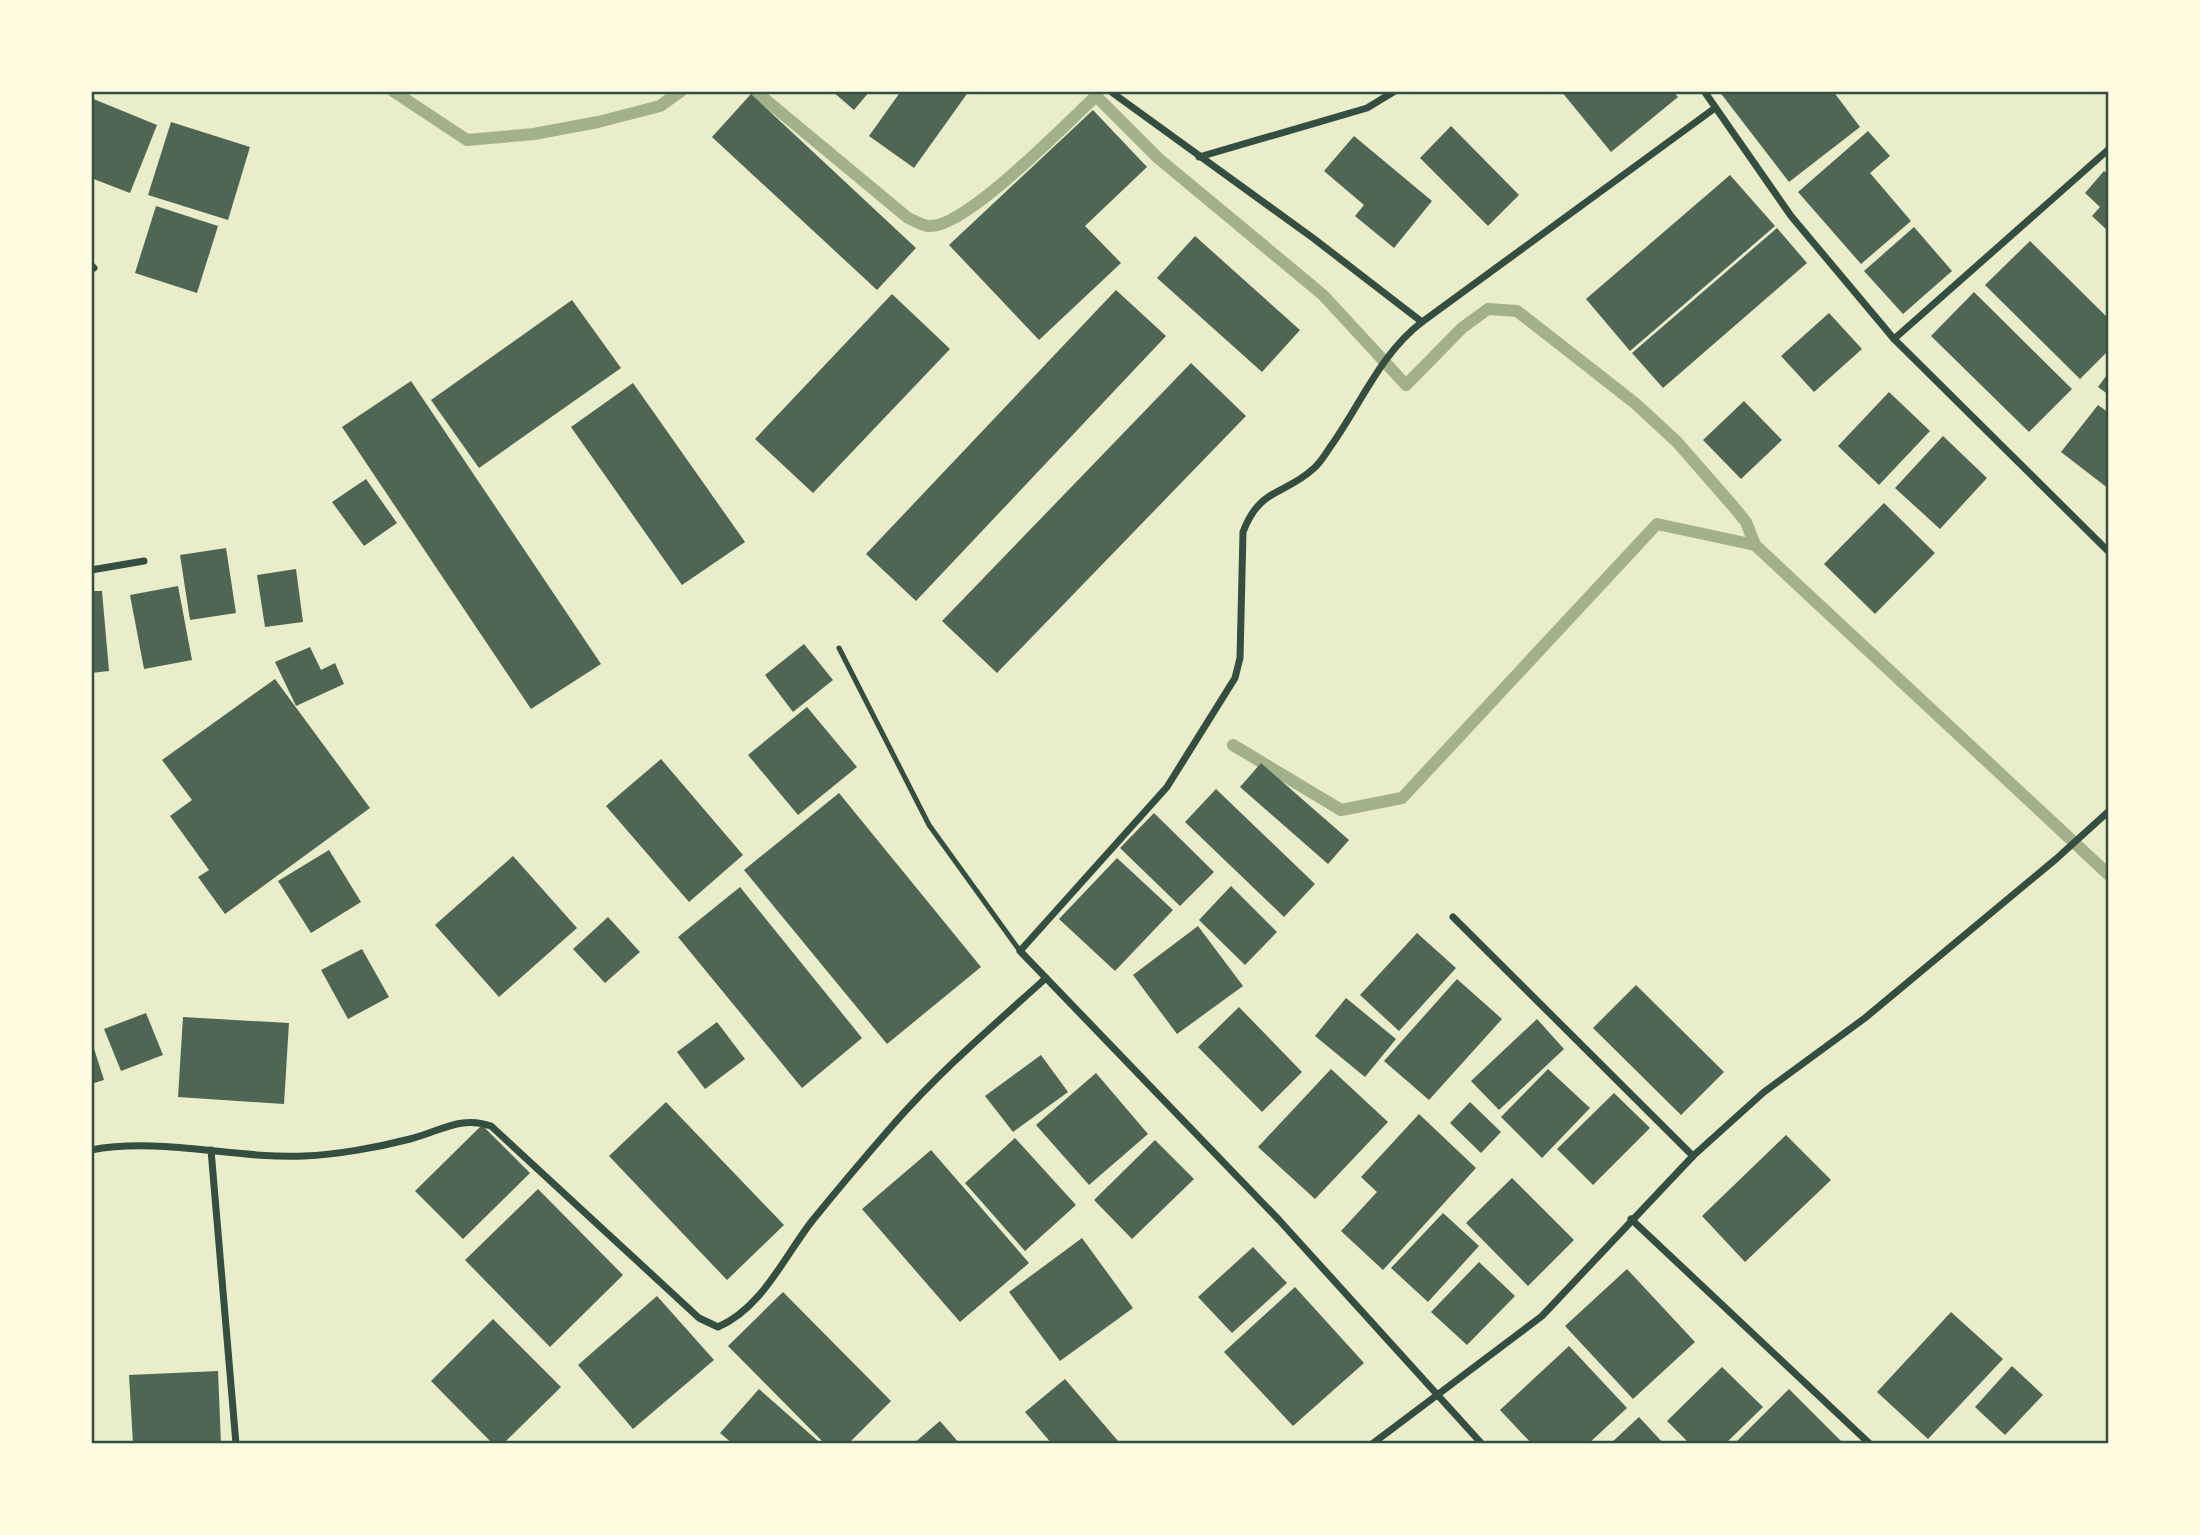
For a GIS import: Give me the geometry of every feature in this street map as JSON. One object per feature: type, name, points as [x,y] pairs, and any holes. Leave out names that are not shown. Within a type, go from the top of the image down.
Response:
[{"type":"street","points":[[1110,91],[1313,237],[1422,322]]},
{"type":"street","points":[[1199,157],[1367,108],[1395,91]]},
{"type":"street","points":[[1704,91],[1791,216],[1894,339],[2109,552]]},
{"type":"street","points":[[1482,1444],[1279,1220],[1020,951],[1167,786],[1228,689],[1240,658],[1243,532],[1249,517],[1264,499],[1313,470],[1342,430],[1366,389],[1410,331],[1715,107]]},
{"type":"street","points":[[1894,339],[2109,149]]},
{"type":"street","points":[[91,570],[144,561]]},
{"type":"street","points":[[1372,1444],[1542,1316],[1630,1219],[1693,1156],[1764,1092],[1865,1018],[2056,859],[2109,811]]},
{"type":"street","points":[[1453,918],[1693,1156]]},
{"type":"street","points":[[91,1150],[141,1147],[305,1156],[411,1139],[449,1124],[476,1121],[491,1126],[699,1318],[718,1327],[735,1320],[755,1300],[811,1222],[893,1125],[954,1062],[1046,978]]},
{"type":"street","points":[[211,1150],[236,1444]]},
{"type":"street","points":[[1630,1219],[1870,1444]]},
{"type":"lane","points":[[839,648],[929,825],[1020,951]]},
{"type":"building","points":[[832,91],[870,91],[854,110]]},
{"type":"building","points":[[901,91],[969,91],[914,168],[869,136]]},
{"type":"building","points":[[1561,91],[1673,91],[1678,97],[1611,152]]},
{"type":"building","points":[[1719,91],[1833,91],[1860,127],[1789,182]]},
{"type":"building","points":[[751,94],[916,248],[877,290],[712,137]]},
{"type":"building","points":[[91,98],[157,125],[130,193],[91,178]]},
{"type":"building","points":[[1093,110],[1147,167],[1085,226],[1121,263],[1039,340],[949,245]]},
{"type":"building","points":[[171,122],[250,147],[228,220],[148,195]]},
{"type":"building","points":[[1451,126],[1519,195],[1488,226],[1420,158]]},
{"type":"building","points":[[1868,131],[1890,156],[1870,173],[1911,221],[1861,264],[1798,192]]},
{"type":"building","points":[[1354,136],[1432,201],[1394,248],[1355,216],[1364,205],[1324,171]]},
{"type":"building","points":[[2104,171],[2109,175],[2109,232],[2092,216],[2100,207],[2085,193]]},
{"type":"building","points":[[1730,175],[1775,226],[1630,351],[1586,299]]},
{"type":"building","points":[[156,206],[218,226],[197,293],[135,273]]},
{"type":"building","points":[[1914,227],[1952,271],[1903,314],[1864,271]]},
{"type":"building","points":[[1777,228],[1807,263],[1663,388],[1632,353]]},
{"type":"building","points":[[1195,236],[1300,330],[1262,372],[1157,278]]},
{"type":"building","points":[[2030,241],[2109,319],[2109,350],[2080,379],[1985,285]]},
{"type":"building","points":[[1116,290],[1166,336],[916,601],[866,554]]},
{"type":"building","points":[[1974,292],[2072,389],[2029,432],[1931,336]]},
{"type":"building","points":[[892,294],[950,349],[813,493],[755,439]]},
{"type":"building","points":[[572,300],[621,368],[479,468],[431,400]]},
{"type":"building","points":[[1829,313],[1862,349],[1814,392],[1781,356]]},
{"type":"building","points":[[1191,363],[1246,416],[997,673],[942,621]]},
{"type":"building","points":[[2109,372],[2109,395],[2098,387]]},
{"type":"building","points":[[411,381],[601,664],[531,709],[342,427]]},
{"type":"building","points":[[633,383],[745,542],[682,585],[571,427]]},
{"type":"building","points":[[1889,392],[1930,431],[1879,485],[1838,446]]},
{"type":"building","points":[[1744,401],[1782,440],[1741,479],[1703,440]]},
{"type":"building","points":[[2098,405],[2109,413],[2109,489],[2061,452]]},
{"type":"building","points":[[1943,436],[1987,478],[1940,529],[1895,488]]},
{"type":"building","points":[[366,479],[397,523],[364,546],[332,502]]},
{"type":"building","points":[[1884,503],[1935,553],[1875,614],[1824,564]]},
{"type":"building","points":[[226,548],[236,613],[190,620],[180,555]]},
{"type":"building","points":[[296,569],[303,622],[265,627],[257,575]]},
{"type":"building","points":[[178,586],[192,660],[144,669],[130,595]]},
{"type":"building","points":[[91,591],[102,591],[109,671],[91,673]]},
{"type":"building","points":[[804,644],[833,680],[793,712],[765,675]]},
{"type":"building","points":[[310,647],[321,670],[335,663],[344,684],[296,706],[275,662]]},
{"type":"building","points":[[275,679],[370,808],[225,914],[198,877],[209,870],[170,816],[192,800],[162,760]]},
{"type":"building","points":[[807,707],[857,767],[798,815],[748,755]]},
{"type":"building","points":[[661,759],[743,855],[689,902],[606,806]]},
{"type":"building","points":[[1261,763],[1349,840],[1328,864],[1240,787]]},
{"type":"building","points":[[1216,789],[1315,884],[1284,917],[1185,822]]},
{"type":"building","points":[[839,793],[981,967],[887,1044],[744,870]]},
{"type":"building","points":[[1154,813],[1214,872],[1180,906],[1120,848]]},
{"type":"building","points":[[329,850],[361,902],[311,933],[278,881]]},
{"type":"building","points":[[513,856],[577,928],[499,997],[435,925]]},
{"type":"building","points":[[1117,858],[1173,910],[1115,971],[1059,919]]},
{"type":"building","points":[[1231,886],[1277,932],[1245,965],[1199,920]]},
{"type":"building","points":[[740,887],[862,1038],[802,1088],[678,937]]},
{"type":"building","points":[[608,917],[640,952],[605,983],[573,949]]},
{"type":"building","points":[[1198,926],[1243,986],[1177,1034],[1133,975]]},
{"type":"building","points":[[1417,933],[1456,968],[1399,1031],[1360,995]]},
{"type":"building","points":[[362,949],[389,997],[348,1019],[321,970]]},
{"type":"building","points":[[1457,979],[1502,1019],[1429,1100],[1384,1061]]},
{"type":"building","points":[[1636,985],[1724,1072],[1681,1115],[1593,1028]]},
{"type":"building","points":[[1346,998],[1396,1039],[1365,1077],[1315,1036]]},
{"type":"building","points":[[1239,1007],[1302,1072],[1262,1112],[1198,1047]]},
{"type":"building","points":[[146,1013],[163,1055],[121,1071],[104,1029]]},
{"type":"building","points":[[183,1017],[289,1023],[284,1104],[178,1097]]},
{"type":"building","points":[[1537,1019],[1564,1049],[1499,1110],[1471,1081]]},
{"type":"building","points":[[717,1022],[745,1059],[705,1089],[677,1052]]},
{"type":"building","points":[[91,1039],[104,1080],[91,1084]]},
{"type":"building","points":[[1041,1055],[1068,1092],[1013,1132],[985,1096]]},
{"type":"building","points":[[1331,1069],[1388,1122],[1315,1199],[1258,1147]]},
{"type":"building","points":[[1548,1069],[1590,1108],[1542,1158],[1501,1117]]},
{"type":"building","points":[[1096,1073],[1148,1134],[1089,1185],[1036,1125]]},
{"type":"building","points":[[1614,1093],[1650,1128],[1593,1185],[1557,1149]]},
{"type":"building","points":[[666,1102],[784,1225],[727,1280],[609,1156]]},
{"type":"building","points":[[1470,1102],[1501,1132],[1481,1153],[1450,1123]]},
{"type":"building","points":[[1419,1114],[1476,1168],[1383,1270],[1341,1231],[1377,1192],[1361,1177]]},
{"type":"building","points":[[482,1125],[530,1173],[463,1239],[415,1191]]},
{"type":"building","points":[[1786,1135],[1831,1180],[1745,1262],[1702,1216]]},
{"type":"building","points":[[1015,1138],[1076,1205],[1025,1251],[965,1183]]},
{"type":"building","points":[[1155,1140],[1194,1179],[1132,1239],[1094,1200]]},
{"type":"building","points":[[931,1150],[1029,1263],[960,1322],[862,1209]]},
{"type":"building","points":[[1512,1178],[1574,1240],[1528,1286],[1466,1223]]},
{"type":"building","points":[[538,1189],[623,1275],[550,1347],[465,1260]]},
{"type":"building","points":[[1443,1213],[1479,1246],[1428,1302],[1391,1268]]},
{"type":"building","points":[[1082,1238],[1133,1308],[1060,1361],[1009,1292]]},
{"type":"building","points":[[1253,1247],[1287,1283],[1232,1333],[1198,1297]]},
{"type":"building","points":[[1479,1262],[1515,1296],[1467,1345],[1431,1312]]},
{"type":"building","points":[[1627,1269],[1695,1342],[1633,1399],[1565,1326]]},
{"type":"building","points":[[1295,1287],[1364,1363],[1293,1426],[1224,1352]]},
{"type":"building","points":[[783,1292],[891,1401],[848,1444],[825,1444],[728,1346]]},
{"type":"building","points":[[657,1296],[714,1360],[633,1429],[578,1365]]},
{"type":"building","points":[[1951,1312],[2003,1359],[1928,1439],[1877,1392]]},
{"type":"building","points":[[493,1319],[561,1387],[503,1444],[493,1444],[431,1381]]},
{"type":"building","points":[[1569,1346],[1627,1408],[1588,1444],[1532,1444],[1500,1410]]},
{"type":"building","points":[[2012,1366],[2043,1395],[2005,1435],[1975,1407]]},
{"type":"building","points":[[1722,1367],[1763,1407],[1725,1444],[1690,1444],[1667,1421]]},
{"type":"building","points":[[218,1371],[221,1444],[133,1444],[129,1375]]},
{"type":"building","points":[[1065,1379],[1118,1441],[1113,1444],[1052,1444],[1025,1412]]},
{"type":"building","points":[[759,1389],[818,1441],[815,1444],[733,1444],[720,1433]]},
{"type":"building","points":[[1789,1389],[1844,1444],[1734,1444]]},
{"type":"building","points":[[1639,1417],[1664,1444],[1610,1444]]},
{"type":"building","points":[[940,1421],[960,1444],[913,1444]]},
{"type":"waterway","points":[[393,91],[467,140],[534,134],[598,122],[660,106],[681,91]]},
{"type":"waterway","points":[[755,91],[908,218],[928,226],[944,223],[989,194],[1096,96],[1158,158],[1323,295],[1406,385],[1462,328],[1488,309],[1517,311],[1636,404],[1677,442],[1746,522],[1755,545],[2109,875]]},
{"type":"waterway","points":[[1233,745],[1341,810],[1402,798],[1657,524],[1755,545]]}]
